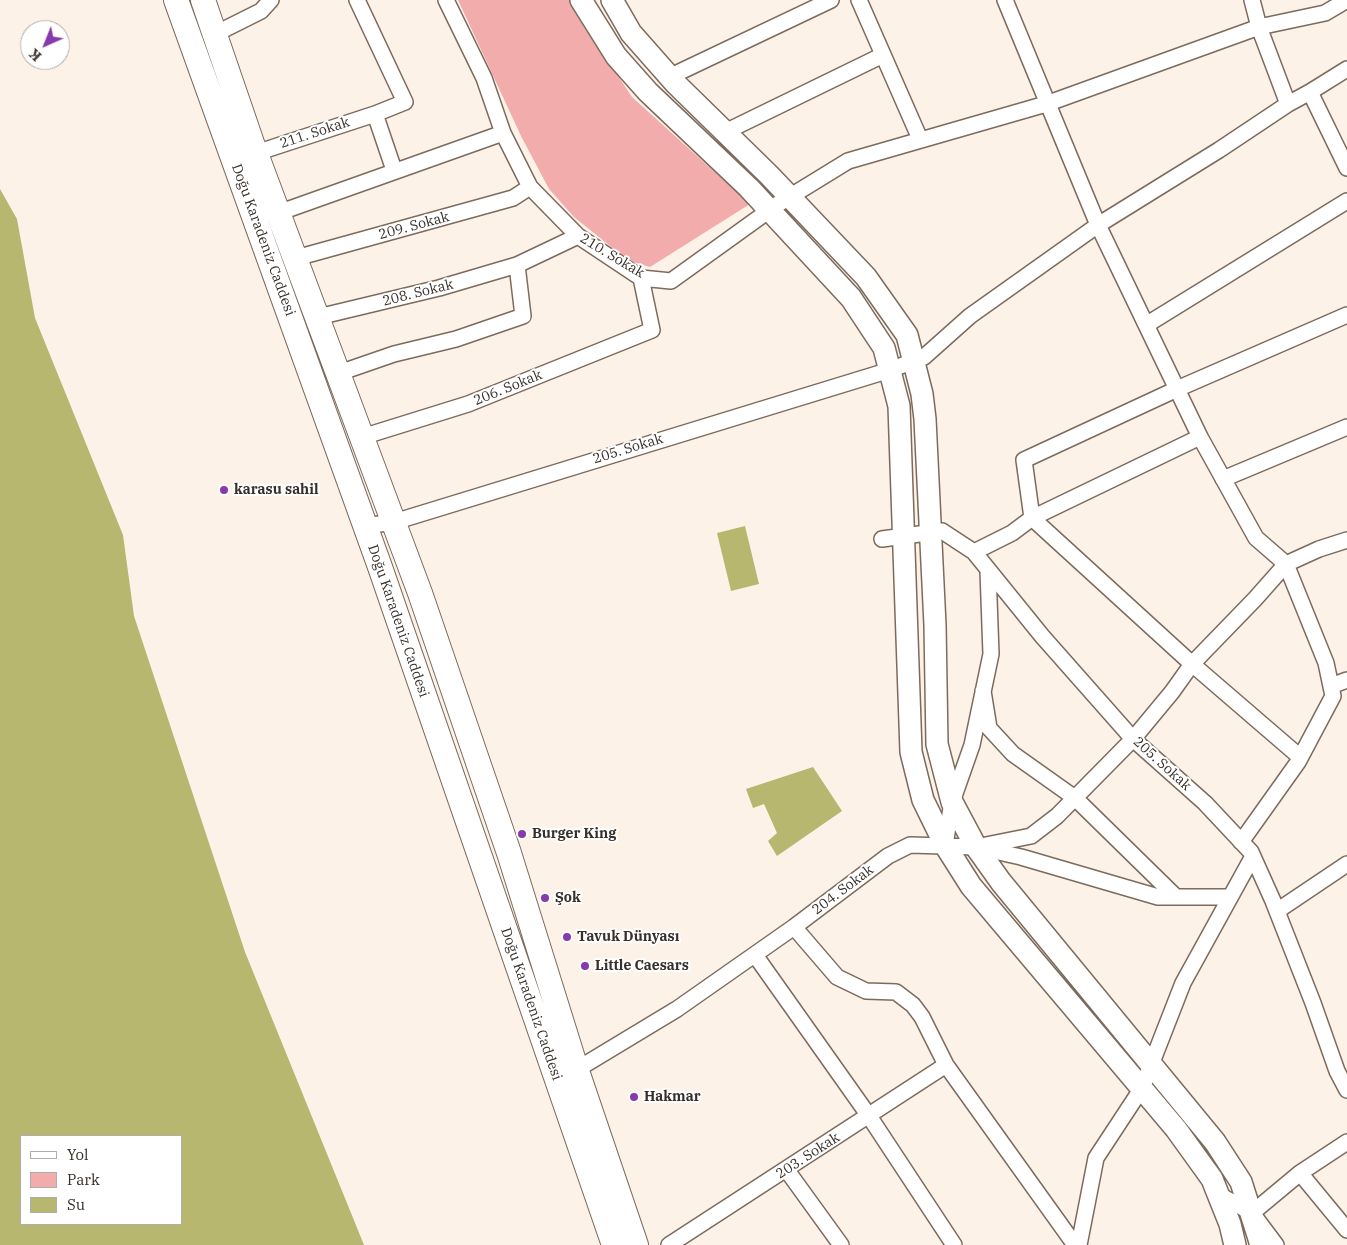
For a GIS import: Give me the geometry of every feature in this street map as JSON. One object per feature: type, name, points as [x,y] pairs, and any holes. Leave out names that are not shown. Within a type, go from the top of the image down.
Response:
[{"type":"main road","name":"Doğu Karadeniz Caddesi","points":[[176,0],[365,526],[567,1075],[636,1245]]},
{"type":"main road","name":"Doğu Karadeniz Caddesi","points":[[203,0],[256,153],[420,593],[509,853],[614,1245]]},
{"type":"main road","points":[[581,0],[616,56],[648,92],[866,276],[907,335],[922,394],[924,419],[937,744],[952,802],[976,847],[1002,882],[1216,1142],[1241,1182],[1261,1245]]},
{"type":"main road","points":[[612,0],[631,33],[669,77],[726,132],[851,298],[884,348],[898,406],[893,537],[911,752],[923,800],[944,846],[971,886],[1176,1129],[1212,1179],[1230,1224],[1235,1245]]},
{"type":"street","points":[[215,34],[261,11],[271,0]]},
{"type":"street","name":"211. Sokak","points":[[256,153],[375,114],[405,102],[357,0]]},
{"type":"street","name":"210. Sokak","points":[[446,0],[484,78],[503,133],[530,187],[578,236],[641,278],[671,281],[780,204],[848,161],[1046,104],[1259,28],[1325,13],[1347,0]]},
{"type":"street","points":[[669,77],[831,0]]},
{"type":"street","points":[[859,0],[920,139]]},
{"type":"street","points":[[1004,0],[1098,225],[1176,389],[1200,437],[1256,538],[1286,564],[1326,663],[1333,696],[1300,757],[1241,842]]},
{"type":"street","points":[[1252,0],[1259,28],[1288,104]]},
{"type":"street","points":[[726,132],[883,55]]},
{"type":"street","name":"205. Sokak","points":[[365,526],[394,522],[890,370],[924,356],[970,316],[1098,225],[1219,150],[1288,104],[1347,69]]},
{"type":"street","points":[[1310,92],[1347,168]]},
{"type":"street","points":[[375,114],[394,170]]},
{"type":"street","points":[[278,213],[394,170],[503,133]]},
{"type":"street","name":"209. Sokak","points":[[296,258],[513,198],[530,187]]},
{"type":"street","points":[[1146,325],[1347,201]]},
{"type":"street","name":"208. Sokak","points":[[318,317],[439,288],[517,265],[578,236]]},
{"type":"street","points":[[338,373],[394,354],[456,339],[523,316],[517,265]]},
{"type":"street","name":"206. Sokak","points":[[362,437],[468,404],[652,330],[641,278]]},
{"type":"street","points":[[1300,757],[1192,664],[1032,518],[1024,460],[1176,389],[1347,315]]},
{"type":"street","points":[[1223,479],[1347,427]]},
{"type":"street","points":[[974,552],[1012,533],[1032,518],[1200,437]]},
{"type":"street","name":"205. Sokak","points":[[893,537],[942,531],[974,552],[1133,739],[1205,803],[1253,856],[1313,1003],[1336,1071],[1346,1084]]},
{"type":"street","points":[[1286,564],[1319,549],[1347,540]]},
{"type":"street","name":"204. Sokak","points":[[567,1075],[677,1009],[794,927],[888,856],[910,845],[976,847],[1031,836],[1057,816],[1133,739],[1172,692],[1192,664],[1286,564]]},
{"type":"street","points":[[944,846],[952,802],[972,745],[991,654],[988,570]]},
{"type":"street","points":[[1331,686],[1347,680]]},
{"type":"street","points":[[983,691],[989,728],[1013,754],[1075,798],[1176,897]]},
{"type":"street","points":[[976,847],[1021,857],[1158,897],[1230,897]]},
{"type":"street","points":[[1079,1245],[1096,1158],[1142,1088],[1184,983],[1253,856]]},
{"type":"street","points":[[1277,911],[1347,864]]},
{"type":"street","points":[[794,927],[836,977],[866,991],[896,992],[913,1005],[922,1017],[946,1065],[1075,1245]]},
{"type":"street","points":[[755,955],[870,1116],[954,1245]]},
{"type":"street","name":"203. Sokak","points":[[669,1245],[946,1065]]},
{"type":"street","points":[[1252,1213],[1300,1173],[1347,1142]]},
{"type":"street","points":[[786,1169],[841,1245]]},
{"type":"street","points":[[1300,1173],[1347,1230]]},
{"type":"street","points":[[1218,1194],[1252,1213],[1276,1245]]},
{"type":"green space","points":[[458,0],[571,0],[578,15],[632,97],[750,204],[650,267],[633,262],[620,254],[574,217],[549,189],[521,136]]},
{"type":"water","points":[[0,189],[17,219],[35,318],[123,535],[134,616],[245,952],[364,1245],[0,1245]]},
{"type":"water","points":[[745,526],[759,584],[731,591],[717,533]]},
{"type":"water","points":[[813,767],[842,811],[777,856],[768,841],[777,833],[764,804],[753,808],[746,789]]},
{"type":"place","name":"karasu sahil","points":[[224,490]]},
{"type":"place","name":"Burger King","points":[[522,834]]},
{"type":"place","name":"Şok","points":[[545,898]]},
{"type":"place","name":"Tavuk Dünyası","points":[[567,937]]},
{"type":"place","name":"Little Caesars","points":[[585,966]]},
{"type":"place","name":"Hakmar","points":[[634,1097]]}]
